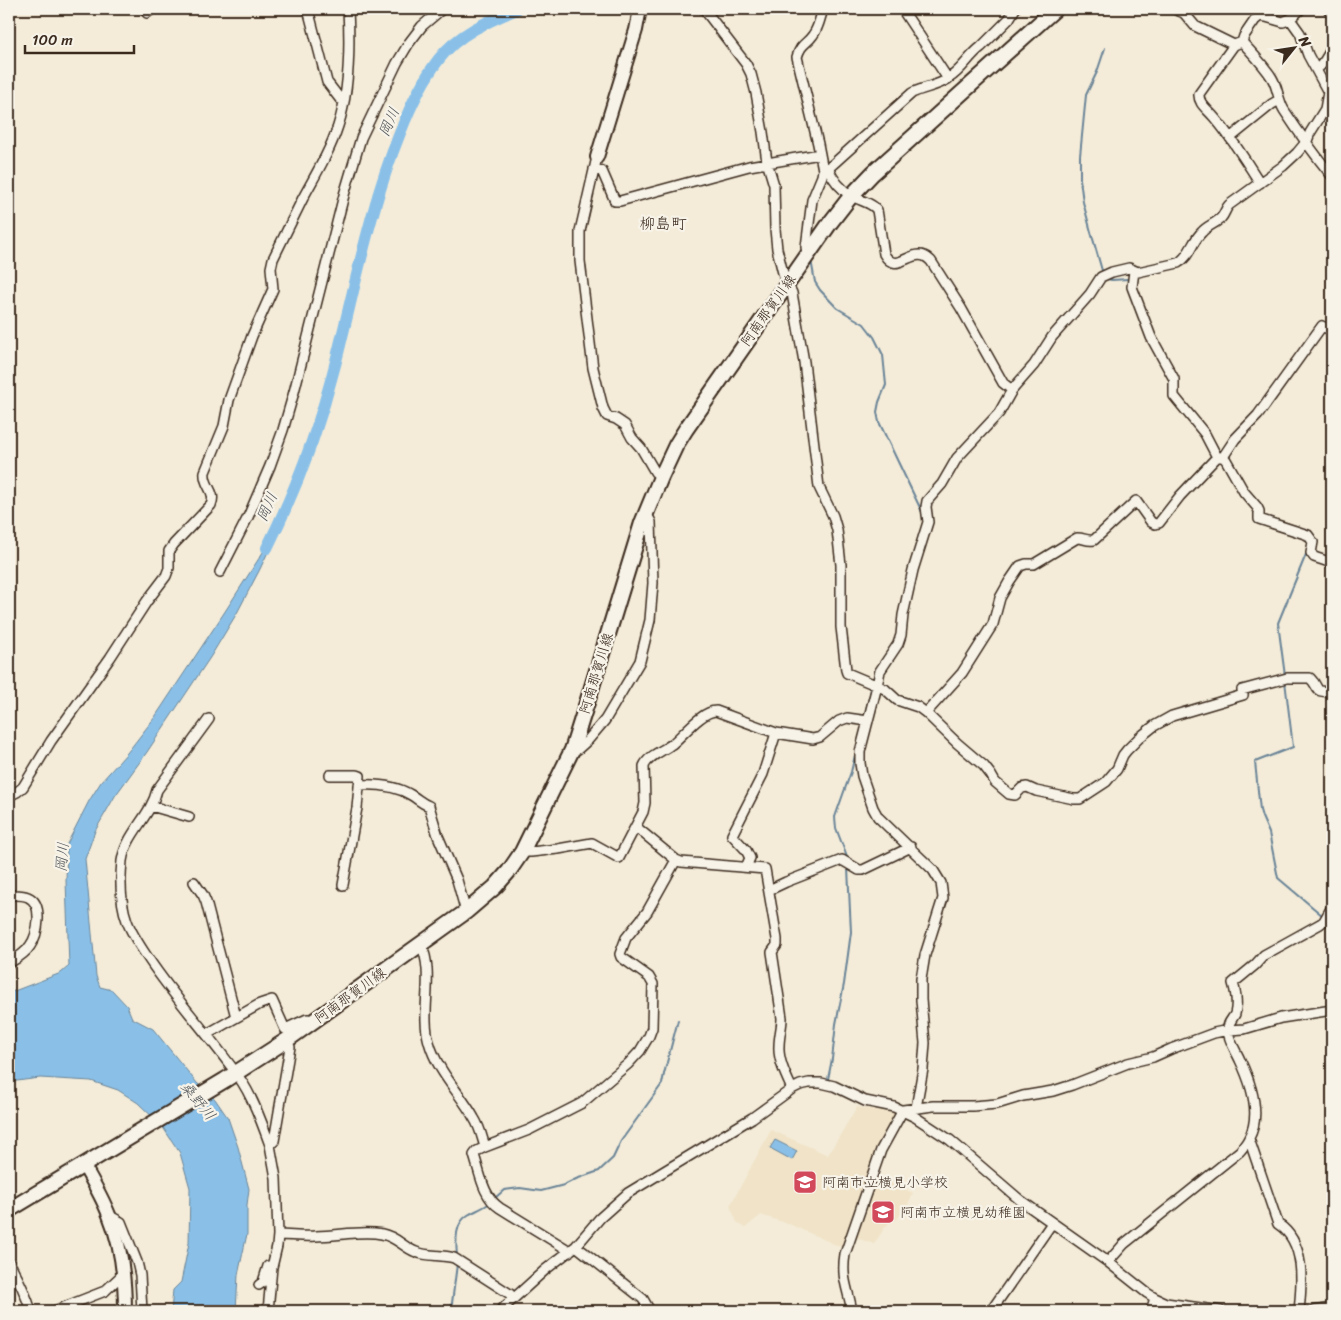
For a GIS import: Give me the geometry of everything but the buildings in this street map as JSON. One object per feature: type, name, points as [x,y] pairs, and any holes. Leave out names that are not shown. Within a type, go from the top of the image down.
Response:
[{"type":"main road","name":"阿南那賀川線","points":[[9,1210],[231,1077],[287,1040],[467,911],[495,887],[509,871],[522,852],[572,750],[646,513],[676,445],[686,429],[807,254],[851,196],[873,172],[1055,9]]},
{"type":"street","points":[[308,9],[327,82],[340,99],[344,101]]},
{"type":"street","points":[[9,796],[21,788],[147,601],[166,576],[169,568],[169,551],[211,505],[213,494],[205,482],[205,472],[224,426],[229,400],[252,336],[272,289],[271,268],[273,259],[330,148],[338,125],[344,101],[349,44],[348,9]]},
{"type":"street","points":[[220,572],[248,517],[283,430],[344,195],[361,138],[397,63],[409,43],[422,26],[442,9]]},
{"type":"street","points":[[640,9],[633,39],[596,163],[580,231],[581,270],[593,368],[603,408],[608,416],[625,425],[632,438],[642,448],[655,472],[661,477]]},
{"type":"street","points":[[704,9],[746,64],[756,93],[767,162],[774,186],[777,249],[783,275],[792,293],[804,362],[819,487],[833,516],[837,530],[841,565],[841,628],[847,674],[885,689],[897,700],[918,707],[984,766],[995,782],[1009,794],[1015,796],[1022,788],[1027,787],[1036,791],[1074,799],[1080,799],[1106,782],[1117,769],[1122,755],[1154,726],[1172,716],[1243,695],[1242,690],[1287,678],[1310,678],[1319,691],[1332,692]]},
{"type":"street","points":[[823,9],[817,29],[800,48],[797,57],[820,154],[826,169],[837,184],[851,196],[873,206],[877,210],[884,254],[887,260],[891,263],[917,255],[924,256],[931,261],[961,308],[1003,383],[1012,390]]},
{"type":"street","points":[[902,9],[948,79]]},
{"type":"street","points":[[807,254],[807,232],[812,200],[826,169],[912,92],[941,83],[959,71],[1008,19],[1015,9]]},
{"type":"street","points":[[1174,9],[1184,13],[1195,26],[1238,43],[1271,76],[1284,110],[1332,176]]},
{"type":"street","points":[[1260,183],[1222,126],[1198,98],[1199,94],[1255,20],[1260,16],[1283,22],[1302,9]]},
{"type":"street","points":[[1328,9],[1332,13]]},
{"type":"street","points":[[916,1108],[925,1043],[921,979],[925,955],[943,898],[941,883],[933,870],[878,817],[873,808],[860,764],[860,752],[864,721],[874,685],[880,671],[898,644],[901,635],[902,615],[913,570],[928,522],[927,501],[942,484],[957,458],[999,413],[1012,390],[1034,366],[1052,337],[1090,294],[1101,277],[1129,268],[1138,272],[1183,260],[1200,233],[1222,218],[1228,204],[1260,183],[1298,153],[1325,109],[1330,92],[1316,70],[1300,32],[1290,19]]},
{"type":"street","points":[[1316,70],[1322,66],[1332,47]]},
{"type":"street","points":[[1230,138],[1279,100]]},
{"type":"street","points":[[596,163],[602,171],[615,201],[620,201],[767,162],[820,154]]},
{"type":"street","points":[[1134,271],[1132,287],[1151,337],[1172,373],[1174,396],[1220,457],[1226,460],[1244,492],[1257,507],[1259,519],[1308,535],[1313,542],[1311,553],[1314,557],[1332,563]]},
{"type":"street","points":[[926,713],[962,673],[993,624],[1000,598],[1020,566],[1034,564],[1077,538],[1087,541],[1094,540],[1136,501],[1151,522],[1159,523],[1180,496],[1220,457],[1258,415],[1322,326],[1332,330]]},
{"type":"street","points":[[572,750],[578,749],[588,740],[605,720],[640,661],[650,620],[653,583],[651,522],[646,513]]},
{"type":"street","points":[[522,852],[592,843],[619,858],[643,812],[645,803],[644,766],[646,762],[712,711],[776,733],[813,739],[820,737],[831,730],[839,721],[847,718],[864,721]]},
{"type":"street","points":[[209,719],[158,790],[152,806],[136,828],[125,848],[121,878],[121,897],[127,922],[138,944],[165,983],[207,1034],[231,1077],[251,1100],[270,1145],[276,1178],[278,1235],[272,1267],[268,1311]]},
{"type":"street","points":[[746,867],[750,858],[746,850],[732,835],[763,774],[776,733]]},
{"type":"street","points":[[330,775],[360,776],[357,808],[343,885]]},
{"type":"street","points":[[359,784],[378,784],[402,791],[428,806],[467,911]]},
{"type":"street","points":[[152,806],[189,817]]},
{"type":"street","points":[[636,827],[676,860],[682,862],[765,869],[777,939],[777,945],[772,952],[782,1018],[779,1055],[792,1089]]},
{"type":"street","points":[[769,890],[842,860],[859,870],[863,870],[911,847]]},
{"type":"street","points":[[650,1311],[643,1299],[573,1249],[565,1248],[493,1204],[483,1185],[474,1154],[485,1146],[529,1130],[582,1103],[622,1070],[640,1051],[652,1028],[653,984],[649,977],[621,957],[620,954],[626,938],[647,912],[676,860]]},
{"type":"street","points":[[194,882],[206,902],[236,1017]]},
{"type":"street","points":[[9,895],[30,897],[38,913],[36,933],[30,946],[22,955],[9,964]]},
{"type":"street","points":[[1108,1262],[1124,1244],[1240,1151],[1249,1139],[1253,1128],[1255,1111],[1252,1093],[1243,1065],[1228,1030],[1228,1024],[1234,1015],[1237,1004],[1233,983],[1264,955],[1320,924],[1332,907]]},
{"type":"street","points":[[422,944],[427,960],[429,1042],[441,1068],[479,1126],[485,1146]]},
{"type":"street","points":[[207,1034],[260,1004],[272,1000],[285,1029],[307,1019],[313,1021]]},
{"type":"street","points":[[903,1110],[933,1106],[997,1104],[1024,1096],[1053,1091],[1128,1063],[1153,1057],[1214,1033],[1244,1029],[1281,1018],[1332,1010]]},
{"type":"street","points":[[270,1145],[274,1141],[284,1087],[290,1047],[287,1040]]},
{"type":"street","points":[[500,1311],[545,1270],[573,1249],[600,1218],[628,1193],[752,1118],[792,1089],[809,1083],[834,1086],[865,1101],[903,1110],[950,1140],[1020,1200],[1108,1262],[1147,1293],[1166,1303],[1221,1311]]},
{"type":"street","points":[[852,1311],[844,1280],[845,1254],[881,1150],[903,1110]]},
{"type":"street","points":[[1249,1139],[1278,1224],[1285,1229],[1295,1245],[1299,1257],[1302,1283],[1300,1311]]},
{"type":"street","points":[[88,1163],[110,1216],[119,1250],[123,1274],[125,1311]]},
{"type":"street","points":[[110,1216],[121,1222],[137,1262],[140,1275],[142,1311]]},
{"type":"street","points":[[991,1311],[1052,1223]]},
{"type":"street","points":[[278,1235],[380,1234],[394,1238],[414,1251],[454,1258],[510,1294],[513,1299]]},
{"type":"street","points":[[259,1284],[263,1282],[278,1235]]},
{"type":"street","points":[[9,1262],[32,1311]]},
{"type":"street","points":[[54,1311],[105,1291],[123,1274]]},
{"type":"street","points":[[1151,1311],[1155,1298]]},
{"type":"street","points":[[1313,1311],[1332,1308]]},
{"type":"shaded area","name":"阿南市立横見小学校","points":[[857,1107],[896,1113],[843,1248],[789,1224],[761,1215],[745,1228],[737,1222],[730,1206],[771,1130],[828,1155]]},
{"type":"shaded area","name":"阿南市立横見幼稚園","points":[[877,1177],[913,1193],[907,1206],[897,1219],[891,1221],[885,1227],[874,1244],[854,1237]]},
{"type":"water","name":"桑野川","points":[[281,524],[237,613],[211,656],[147,752],[115,796],[95,831],[85,859],[96,976],[100,987],[112,990],[127,1006],[132,1018],[153,1029],[197,1083],[215,1099],[228,1118],[249,1189],[247,1234],[238,1275],[236,1311],[171,1311],[173,1290],[181,1282],[189,1243],[190,1188],[180,1153],[162,1126],[138,1103],[118,1090],[91,1081],[40,1078],[9,1082],[9,993],[61,973],[69,966],[66,881],[67,844],[101,782],[155,717]]},
{"type":"water","points":[[775,1140],[797,1151],[792,1160],[770,1148]]},
{"type":"waterway","name":"岡川","points":[[267,548],[288,504],[314,435],[329,389],[380,190],[389,161],[412,104],[433,67],[455,42],[474,29],[517,9]]},
{"type":"waterway","points":[[1103,274],[1083,202],[1080,156],[1086,95],[1097,72],[1105,48]]},
{"type":"waterway","points":[[811,260],[815,282],[820,290],[837,308],[864,324],[874,337],[883,355],[886,385],[877,412],[879,422],[923,514]]},
{"type":"waterway","points":[[1107,279],[1128,279]]},
{"type":"waterway","points":[[1285,676],[1278,623],[1307,552]]},
{"type":"waterway","points":[[1285,681],[1293,747],[1255,762],[1260,810],[1269,833],[1278,878],[1323,916]]},
{"type":"waterway","points":[[864,718],[872,686]]},
{"type":"waterway","points":[[848,861],[836,828],[835,817],[851,772],[856,751]]},
{"type":"waterway","points":[[828,1079],[851,932],[848,868]]},
{"type":"waterway","points":[[495,1198],[504,1190],[520,1188],[541,1191],[564,1185],[599,1171],[613,1158],[621,1141],[662,1084],[678,1020]]},
{"type":"waterway","points":[[457,1257],[456,1245],[460,1223],[468,1215],[490,1203]]},
{"type":"waterway","points":[[451,1311],[457,1264]]},
{"type":"place","name":"阿南市立横見小学校","points":[[805,1182]]},
{"type":"place","name":"阿南市立横見幼稚園","points":[[883,1212]]},
{"type":"district","name":"柳島町","points":[[663,223]]}]
